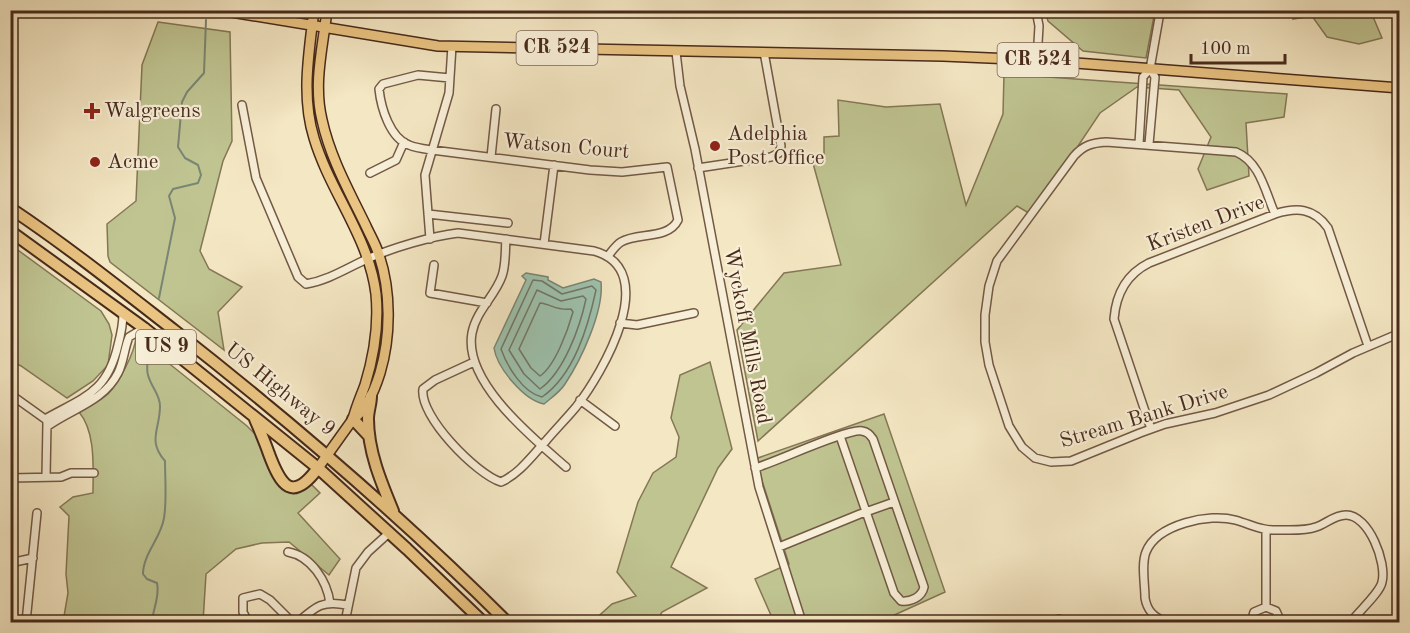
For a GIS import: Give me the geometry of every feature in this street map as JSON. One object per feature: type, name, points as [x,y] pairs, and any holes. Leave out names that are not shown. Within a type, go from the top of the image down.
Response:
[{"type":"highway","name":"US Highway 9","points":[[10,208],[156,316],[260,398],[327,454],[439,554],[507,622]]},
{"type":"highway","name":"US Highway 9","points":[[10,231],[144,328],[318,468],[390,532],[483,622]]},
{"type":"highway","points":[[371,396],[368,416],[369,435],[383,486],[395,515]]},
{"type":"highway","points":[[254,416],[278,476],[284,484],[295,487],[304,484],[318,468]]},
{"type":"highway","points":[[353,419],[369,435]]},
{"type":"main road","name":"CR 524","points":[[219,10],[438,46],[676,52],[903,54],[1037,60],[1400,88]]},
{"type":"main road","points":[[314,10],[307,90],[313,136],[368,258],[376,295],[375,341],[370,368],[353,419],[318,468]]},
{"type":"main road","points":[[327,10],[318,81],[321,118],[329,149],[380,254],[387,294],[387,340],[381,369],[371,396],[361,414],[353,419]]},
{"type":"street","points":[[1036,10],[1039,26],[1037,60]]},
{"type":"street","points":[[1139,144],[1143,77],[1150,69],[1159,18]]},
{"type":"street","points":[[430,239],[425,176],[449,93],[452,46]]},
{"type":"street","name":"Wyckoff Mills Road","points":[[676,52],[680,86],[762,500],[802,622]]},
{"type":"street","points":[[698,168],[771,157],[779,153],[781,146],[764,52]]},
{"type":"street","points":[[1149,144],[1155,77],[1150,69]]},
{"type":"street","points":[[370,173],[396,160],[404,142],[399,140],[390,128],[380,89],[383,84],[418,75],[450,78]]},
{"type":"street","points":[[242,105],[256,178],[298,277],[306,284],[322,282],[368,258],[442,234],[458,233],[594,251],[608,256],[620,265],[626,279],[626,304],[612,345],[596,377],[580,400],[512,478],[501,482],[491,479],[478,470],[454,447],[426,407],[422,397],[423,389],[435,380],[474,362]]},
{"type":"street","points":[[491,158],[496,109]]},
{"type":"street","name":"Watson Court","points":[[404,142],[432,150],[622,172],[667,167],[678,220],[675,226],[664,232],[618,243],[608,256]]},
{"type":"street","name":"Stream Bank Drive","points":[[1275,214],[1255,167],[1250,160],[1236,152],[1149,144],[1095,143],[1083,147],[1074,156],[998,261],[989,286],[984,315],[989,365],[1009,426],[1022,447],[1035,458],[1052,462],[1071,461],[1151,429],[1215,413],[1269,395],[1368,346],[1400,333]]},
{"type":"street","points":[[544,244],[554,165]]},
{"type":"street","name":"Kristen Drive","points":[[1151,429],[1114,319],[1115,305],[1120,291],[1138,269],[1149,263],[1275,214],[1300,209],[1321,218],[1328,228],[1368,346]]},
{"type":"street","points":[[428,214],[508,223]]},
{"type":"street","points":[[506,239],[503,274],[472,332],[474,362],[490,392],[541,445],[566,467]]},
{"type":"street","points":[[434,265],[430,293],[487,303]]},
{"type":"street","points":[[87,399],[112,368],[122,332],[123,313]]},
{"type":"street","points":[[620,323],[637,325],[694,313]]},
{"type":"street","points":[[47,423],[87,399],[102,393],[113,381],[121,366],[130,335],[144,328]]},
{"type":"street","points":[[10,394],[47,423]]},
{"type":"street","points":[[580,400],[615,426]]},
{"type":"street","points":[[46,477],[47,423]]},
{"type":"street","points":[[755,468],[840,436],[857,431],[865,432],[872,437],[924,587],[921,594],[911,600],[902,601],[896,596],[840,436]]},
{"type":"street","points":[[10,478],[61,477],[71,473],[94,473]]},
{"type":"street","points":[[779,547],[894,502]]},
{"type":"street","points":[[26,622],[37,513]]},
{"type":"street","points":[[1337,516],[1350,516],[1361,522],[1379,553],[1383,579],[1380,586],[1352,622],[1281,622],[1276,611],[1266,608],[1254,612],[1251,622],[1165,622],[1153,615],[1145,598],[1145,555],[1156,538],[1182,524],[1204,518],[1236,520],[1266,531],[1312,529],[1337,516]]},
{"type":"street","points":[[1266,531],[1266,608]]},
{"type":"street","points":[[345,622],[353,574],[358,563],[390,532]]},
{"type":"street","points":[[288,552],[299,555],[322,577],[328,590],[330,603]]},
{"type":"street","points":[[10,563],[33,558]]},
{"type":"street","points":[[248,622],[243,612],[243,598],[260,594],[270,600],[292,622]]},
{"type":"street","points":[[298,622],[316,607],[330,603],[347,605]]},
{"type":"street","points":[[1050,622],[1059,619],[1066,622]]},
{"type":"shaded area","points":[[1045,11],[1155,11],[1146,58],[1083,51],[1048,21]]},
{"type":"shaded area","points":[[1293,11],[1371,12],[1382,38],[1359,44],[1327,37],[1312,16],[1293,19]]},
{"type":"shaded area","points":[[158,22],[230,32],[232,141],[223,161],[200,251],[209,269],[242,287],[218,312],[224,350],[110,262],[108,256],[107,224],[136,201],[142,65]]},
{"type":"shaded area","points":[[1004,74],[1287,94],[1284,117],[1246,123],[1249,176],[1207,190],[1198,169],[1211,137],[1179,90],[1137,87],[1100,113],[1032,215],[1017,206],[758,441],[737,330],[784,273],[841,265],[811,156],[824,154],[824,137],[839,136],[838,100],[886,107],[940,104],[966,205],[1003,114]]},
{"type":"shaded area","points":[[11,245],[101,311],[109,324],[112,335],[108,365],[93,381],[67,398],[11,361]]},
{"type":"shaded area","points":[[136,337],[259,438],[275,481],[280,485],[311,484],[320,493],[298,513],[340,559],[329,575],[289,542],[262,543],[236,549],[206,574],[203,622],[63,622],[68,593],[66,574],[69,516],[60,507],[73,497],[93,493],[91,440],[79,412],[101,399],[112,389],[130,359]]},
{"type":"shaded area","points":[[710,362],[732,449],[718,468],[671,567],[707,588],[662,612],[656,622],[592,622],[612,604],[636,596],[617,572],[638,502],[653,473],[676,457],[679,437],[671,418],[680,375]]},
{"type":"shaded area","points":[[884,414],[945,592],[879,622],[774,622],[755,579],[789,564],[755,459]]},
{"type":"water","points":[[526,273],[548,277],[548,280],[563,288],[594,279],[601,282],[599,307],[584,349],[563,387],[544,404],[520,390],[500,365],[494,348],[526,280],[522,276]]},
{"type":"waterway","points":[[159,298],[175,218],[169,196],[173,189],[198,183],[201,175],[198,165],[185,158],[178,147],[182,102],[187,92],[204,73],[206,20]]},
{"type":"waterway","points":[[148,356],[148,375],[160,402],[156,441],[165,461],[166,490],[162,525],[146,560],[143,574],[147,579],[157,583],[158,593],[152,622]]},
{"type":"place","name":"Walgreens","points":[[92,111]]},
{"type":"place","name":"Adelphia Post Office","points":[[715,146]]},
{"type":"place","name":"Acme","points":[[95,162]]}]
